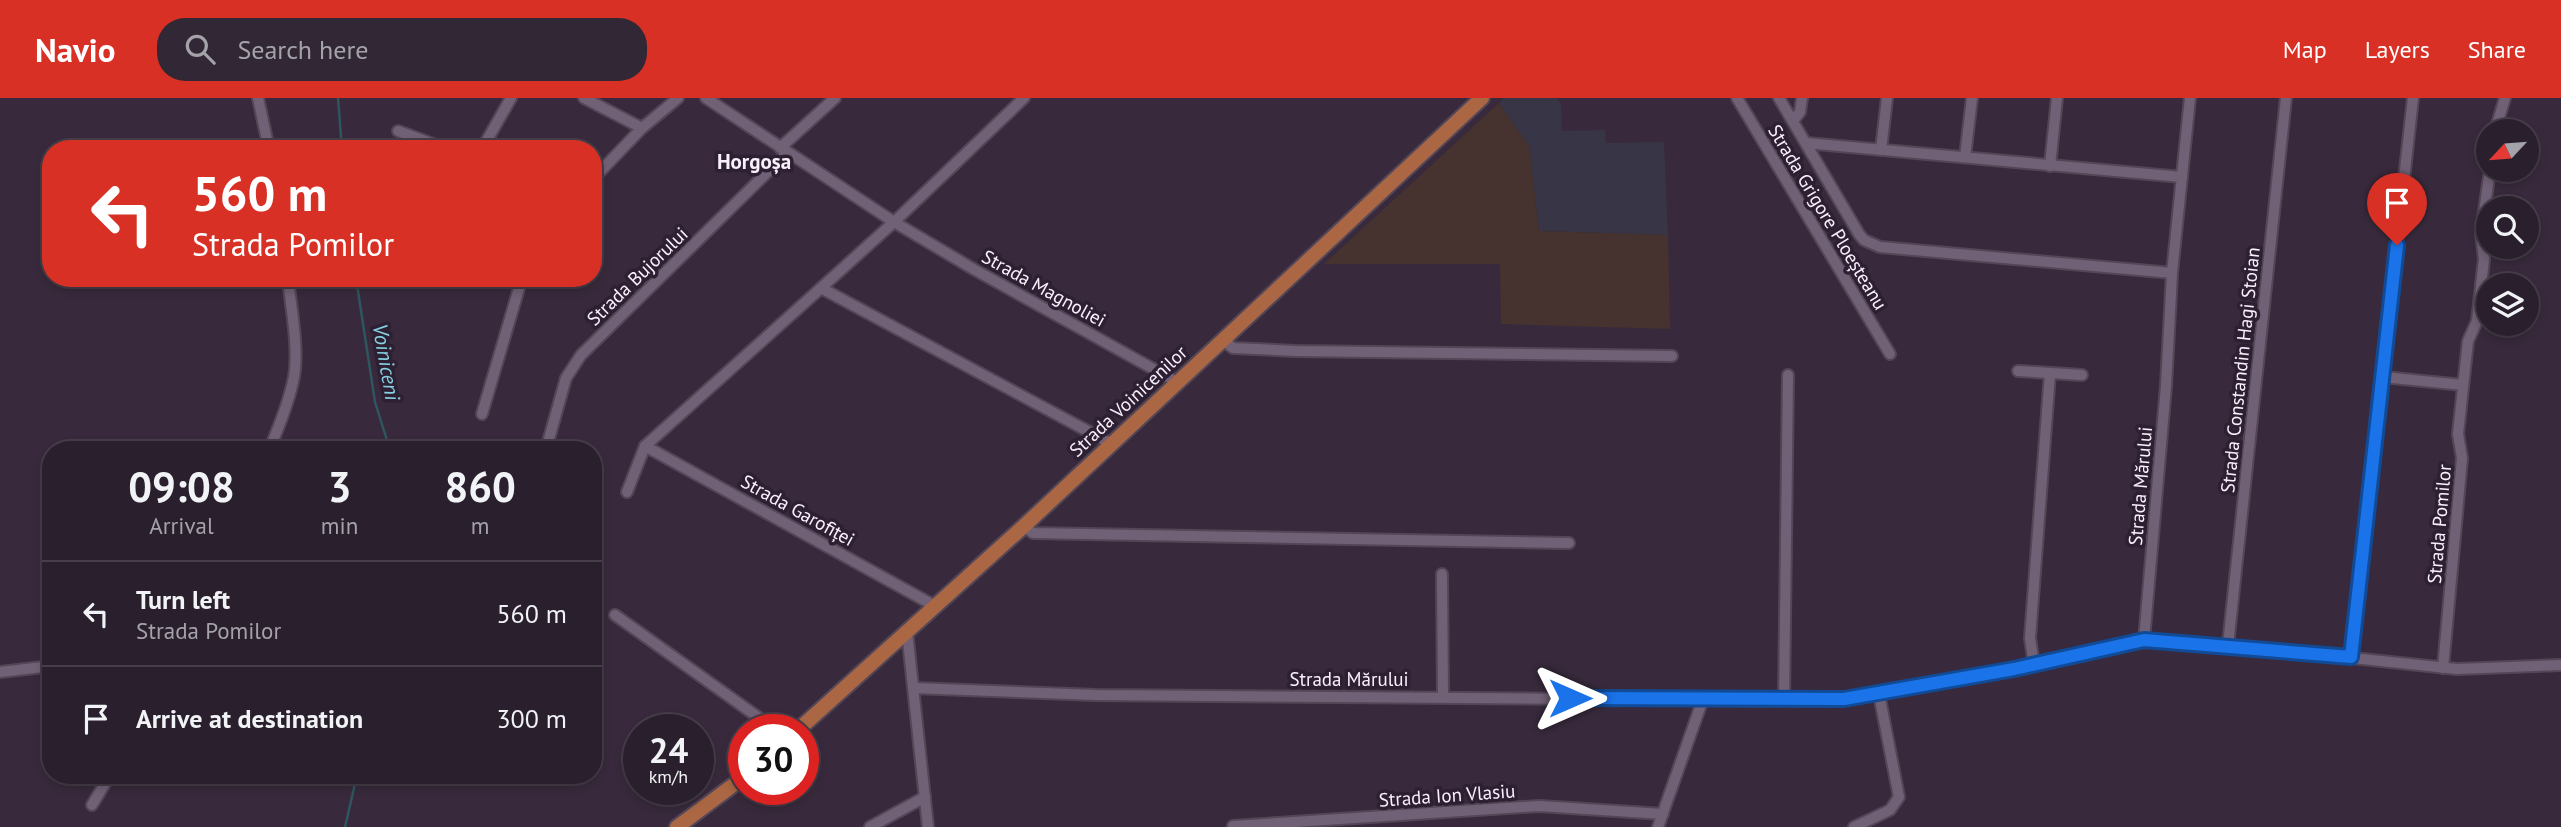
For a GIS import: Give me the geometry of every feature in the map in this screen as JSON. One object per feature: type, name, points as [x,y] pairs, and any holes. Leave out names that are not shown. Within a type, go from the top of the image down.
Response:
[{"type":"main road","name":"Strada Voinicenilor","points":[[816,714],[1024,526],[1482,98]]},
{"type":"main road","points":[[677,827],[728,789]]},
{"type":"street","points":[[258,98],[267,140]]},
{"type":"street","points":[[487,140],[509,98]]},
{"type":"street","points":[[584,98],[642,128]]},
{"type":"street","points":[[602,170],[642,128],[678,98]]},
{"type":"street","name":"Strada Magnoliei","points":[[706,98],[894,222],[1177,382]]},
{"type":"street","name":"Strada Bujorului","points":[[548,441],[566,378],[581,355],[835,98]]},
{"type":"street","points":[[627,492],[645,446],[894,222],[1024,98]]},
{"type":"street","name":"Strada Grigore Ploeșteanu","points":[[1737,98],[1890,354]]},
{"type":"street","points":[[1779,98],[1864,240],[1880,247],[2172,273],[2190,98]]},
{"type":"street","points":[[1793,121],[1800,112],[1802,98]]},
{"type":"street","points":[[1881,150],[1887,98]]},
{"type":"street","points":[[1965,157],[1972,98]]},
{"type":"street","points":[[2050,166],[2057,98]]},
{"type":"street","name":"Strada Constandin Hagi Stoian","points":[[2228,645],[2286,98]]},
{"type":"street","points":[[2351,657],[2413,98]]},
{"type":"street","points":[[2499,119],[2505,98]]},
{"type":"street","points":[[398,131],[422,140]]},
{"type":"street","points":[[1806,143],[2182,177]]},
{"type":"street","name":"Strada Pomilor","points":[[2443,668],[2462,458],[2458,434],[2468,341],[2477,321],[2484,259],[2481,233],[2488,182]]},
{"type":"street","name":"Strada Mărului","points":[[2144,640],[2172,273]]},
{"type":"street","points":[[273,441],[294,376],[289,287]]},
{"type":"street","points":[[482,414],[519,287]]},
{"type":"street","points":[[821,288],[1110,443]]},
{"type":"street","points":[[1223,340],[1233,348],[1296,351],[1672,356]]},
{"type":"street","points":[[2018,371],[2082,375]]},
{"type":"street","points":[[2034,665],[2031,638],[2050,373]]},
{"type":"street","points":[[1784,700],[1788,375]]},
{"type":"street","points":[[2383,377],[2463,385]]},
{"type":"street","name":"Strada Garofiței","points":[[645,446],[935,606]]},
{"type":"street","points":[[1024,526],[1033,533],[1569,543]]},
{"type":"street","points":[[1442,574],[1443,697]]},
{"type":"street","points":[[615,615],[754,714]]},
{"type":"street","points":[[907,631],[928,827]]},
{"type":"street","name":"Strada Mărului","points":[[914,688],[1096,695],[1825,701],[1879,694],[2034,665],[2144,640],[2228,645],[2472,670],[2561,665]]},
{"type":"street","points":[[0,672],[42,667]]},
{"type":"street","points":[[1854,827],[1891,810],[1899,797],[1879,694]]},
{"type":"street","points":[[1658,827],[1703,699]]},
{"type":"street","points":[[92,805],[105,784]]},
{"type":"street","points":[[870,827],[925,797]]},
{"type":"street","name":"Strada Ion Vlasiu","points":[[1233,826],[1539,806],[1663,814]]},
{"type":"shaded area","points":[[1504,98],[1557,98],[1561,104],[1562,131],[1605,130],[1606,143],[1664,142],[1668,235],[1539,231],[1529,146],[1499,103]]},
{"type":"shaded area","points":[[1499,103],[1529,146],[1539,231],[1668,235],[1670,329],[1501,324],[1500,264],[1324,264]]},
{"type":"waterway","name":"Voiniceni","points":[[338,98],[341,140]]},
{"type":"waterway","name":"Voiniceni","points":[[357,287],[375,402],[387,441]]},
{"type":"waterway","name":"Voiniceni","points":[[345,827],[355,784]]},
{"type":"district","name":"Horgoșa","points":[[754,162]]},
{"type":"route","points":[[1570,698],[1825,701],[1879,694],[2014,669],[2144,640],[2351,657],[2397,245]]}]
